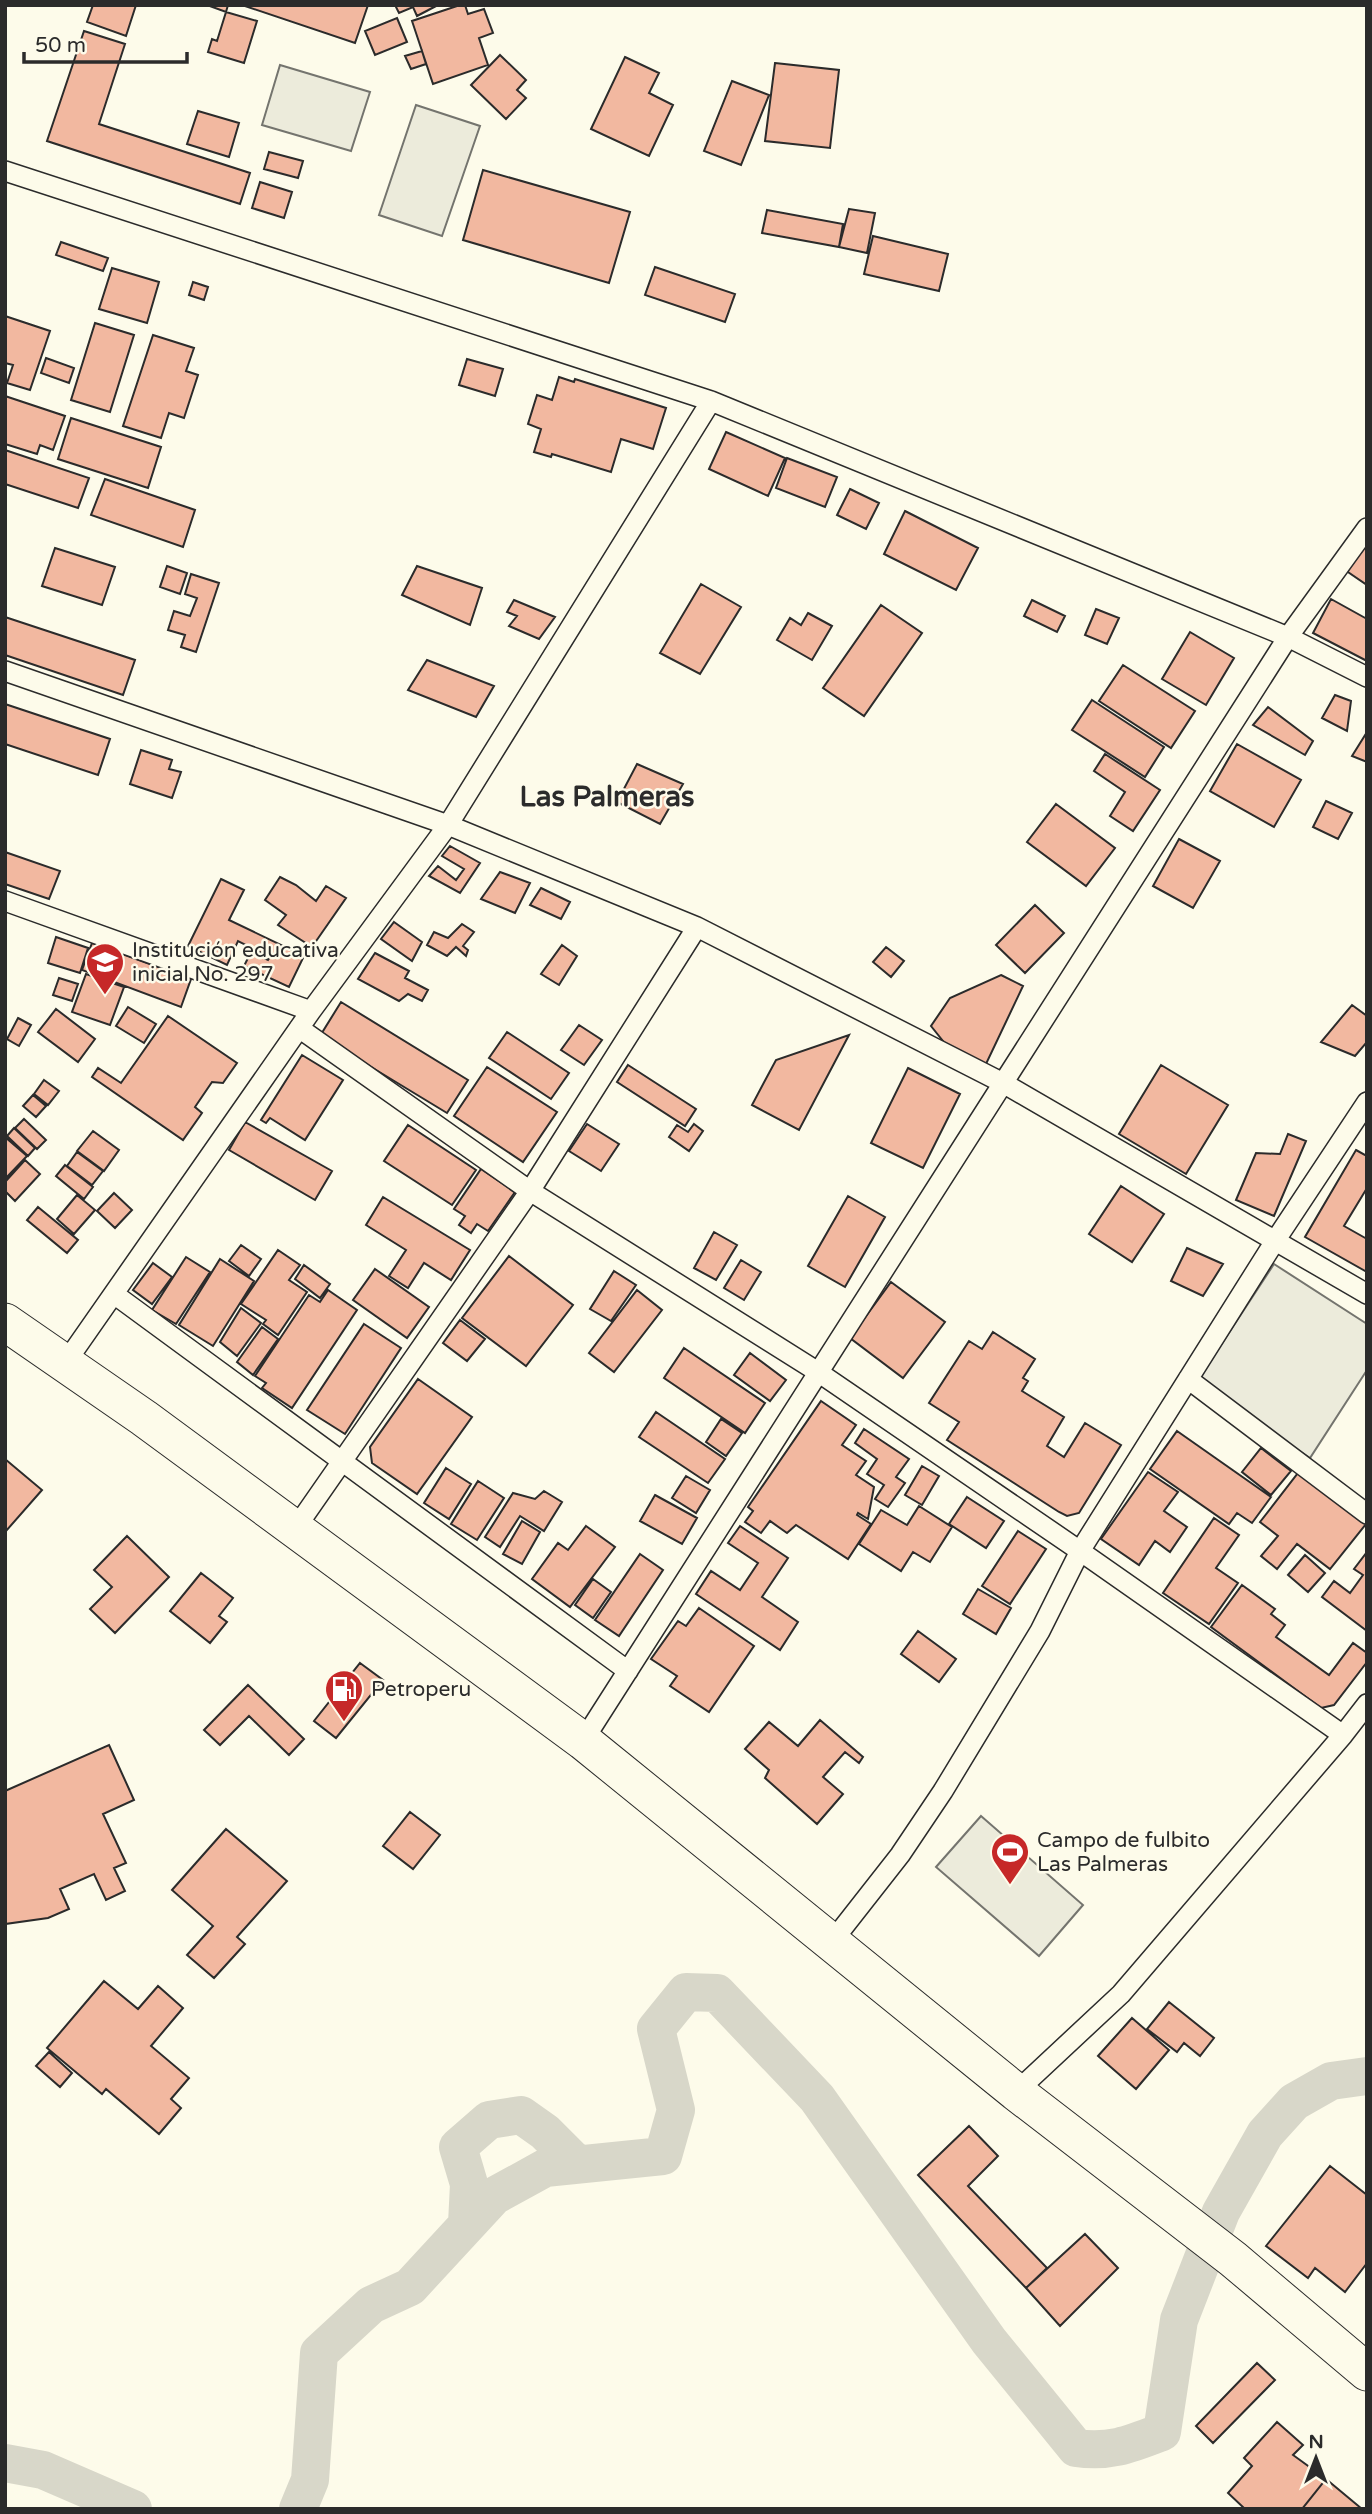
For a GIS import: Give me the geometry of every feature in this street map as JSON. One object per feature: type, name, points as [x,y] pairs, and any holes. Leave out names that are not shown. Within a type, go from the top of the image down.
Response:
[{"type":"highway","points":[[5,1322],[66,1362],[583,1741],[1016,2092],[1233,2259],[1367,2372]]},
{"type":"street","points":[[5,171],[711,401],[1288,637],[1367,677]]},
{"type":"street","points":[[66,1362],[311,1011],[448,825],[711,401]]},
{"type":"street","points":[[583,1741],[1288,637],[1367,528]]},
{"type":"street","points":[[5,671],[448,825],[697,927],[1003,1083],[1367,1294]]},
{"type":"street","points":[[5,901],[311,1011]]},
{"type":"street","points":[[295,1529],[530,1191],[697,927]]},
{"type":"street","points":[[299,1028],[530,1191],[818,1372],[1343,1735]]},
{"type":"street","points":[[831,1942],[900,1855],[943,1791],[1040,1632],[1080,1551],[1275,1241],[1367,1102]]},
{"type":"street","points":[[114,1294],[628,1671]]},
{"type":"street","points":[[1188,1379],[1367,1514]]},
{"type":"street","points":[[1016,2092],[1121,1994],[1367,1704]]},
{"type":"shaded area","points":[[280,65],[370,92],[351,151],[262,125]]},
{"type":"shaded area","points":[[416,105],[480,126],[442,236],[379,215]]},
{"type":"shaded area","points":[[1274,1264],[1367,1324],[1367,1370],[1310,1458],[1196,1383]]},
{"type":"shaded area","name":"Campo de fulbito Las Palmeras","points":[[981,1816],[1083,1905],[1039,1956],[936,1867]]},
{"type":"building","points":[[93,5],[136,5],[126,36],[87,22]]},
{"type":"building","points":[[207,5],[228,5],[226,12]]},
{"type":"building","points":[[242,5],[368,5],[355,43]]},
{"type":"building","points":[[395,5],[438,5],[417,16],[413,7],[399,13]]},
{"type":"building","points":[[465,5],[468,14],[484,9],[493,33],[479,38],[488,65],[433,84],[412,21]]},
{"type":"building","points":[[226,12],[257,21],[244,63],[208,52],[212,39],[217,41]]},
{"type":"building","points":[[397,18],[407,42],[375,55],[365,31]]},
{"type":"building","points":[[84,31],[125,44],[99,124],[250,173],[240,204],[47,141]]},
{"type":"building","points":[[422,51],[426,64],[411,69],[405,56]]},
{"type":"building","points":[[500,55],[526,80],[517,90],[526,98],[506,119],[471,85]]},
{"type":"building","points":[[625,57],[659,73],[649,93],[673,105],[649,156],[591,129]]},
{"type":"building","points":[[775,63],[839,70],[830,148],[765,141]]},
{"type":"building","points":[[732,81],[769,95],[741,165],[704,151]]},
{"type":"building","points":[[198,111],[239,123],[229,157],[187,144]]},
{"type":"building","points":[[269,152],[303,161],[298,178],[264,169]]},
{"type":"building","points":[[483,170],[630,212],[609,283],[463,240]]},
{"type":"building","points":[[260,182],[292,192],[284,218],[252,208]]},
{"type":"building","points":[[849,209],[875,213],[867,253],[839,247]]},
{"type":"building","points":[[767,210],[843,224],[839,247],[762,233]]},
{"type":"building","points":[[873,236],[948,254],[939,291],[864,274]]},
{"type":"building","points":[[61,242],[108,258],[103,271],[56,255]]},
{"type":"building","points":[[655,267],[735,294],[725,322],[645,295]]},
{"type":"building","points":[[112,268],[159,282],[147,323],[99,309]]},
{"type":"building","points":[[193,282],[208,287],[204,300],[189,295]]},
{"type":"building","points":[[5,316],[50,331],[30,390],[7,383],[13,365],[5,363]]},
{"type":"building","points":[[95,323],[134,335],[110,412],[71,400]]},
{"type":"building","points":[[153,335],[194,348],[186,371],[198,375],[184,418],[169,413],[161,438],[123,426]]},
{"type":"building","points":[[46,358],[74,368],[69,383],[41,373]]},
{"type":"building","points":[[467,359],[503,369],[495,396],[459,385]]},
{"type":"building","points":[[559,377],[574,382],[575,379],[666,408],[653,449],[621,439],[611,472],[552,454],[551,457],[534,452],[541,429],[528,424],[537,395],[552,400]]},
{"type":"building","points":[[5,396],[65,416],[53,450],[40,445],[37,454],[5,444]]},
{"type":"building","points":[[71,418],[161,447],[148,488],[58,459]]},
{"type":"building","points":[[726,432],[785,458],[768,496],[709,469]]},
{"type":"building","points":[[5,450],[89,478],[78,508],[5,484]]},
{"type":"building","points":[[787,458],[837,477],[825,507],[776,488]]},
{"type":"building","points":[[105,479],[195,510],[183,547],[91,515]]},
{"type":"building","points":[[850,489],[879,503],[866,529],[837,515]]},
{"type":"building","points":[[905,511],[978,548],[956,590],[884,554]]},
{"type":"building","points":[[1367,537],[1367,585],[1345,570]]},
{"type":"building","points":[[55,548],[115,567],[102,605],[42,586]]},
{"type":"building","points":[[167,566],[187,573],[180,594],[160,587]]},
{"type":"building","points":[[417,566],[482,588],[470,625],[402,595]]},
{"type":"building","points":[[191,574],[219,583],[196,652],[181,647],[185,635],[168,630],[174,611],[190,616],[197,598],[185,594]]},
{"type":"building","points":[[701,584],[741,607],[700,674],[660,653]]},
{"type":"building","points":[[1331,599],[1367,619],[1367,661],[1313,633]]},
{"type":"building","points":[[514,600],[555,617],[539,639],[509,626],[517,616],[507,612]]},
{"type":"building","points":[[1032,600],[1065,616],[1057,632],[1024,616]]},
{"type":"building","points":[[881,605],[922,633],[864,716],[823,688]]},
{"type":"building","points":[[1096,609],[1119,618],[1107,644],[1085,635]]},
{"type":"building","points":[[808,613],[832,626],[812,660],[777,640],[790,618],[801,625]]},
{"type":"building","points":[[5,617],[135,660],[123,695],[5,655]]},
{"type":"building","points":[[1190,632],[1234,658],[1206,705],[1162,679]]},
{"type":"building","points":[[427,660],[494,686],[476,717],[408,690]]},
{"type":"building","points":[[1123,665],[1195,711],[1171,748],[1099,701]]},
{"type":"building","points":[[1335,695],[1351,701],[1347,731],[1322,718]]},
{"type":"building","points":[[1092,700],[1164,747],[1145,777],[1072,730]]},
{"type":"building","points":[[5,704],[110,739],[98,775],[5,744]]},
{"type":"building","points":[[1268,707],[1313,741],[1305,755],[1253,725]]},
{"type":"building","points":[[1367,732],[1367,762],[1352,756]]},
{"type":"building","points":[[1237,744],[1301,780],[1274,827],[1210,791]]},
{"type":"building","points":[[141,750],[172,760],[169,769],[181,772],[172,798],[130,784]]},
{"type":"building","points":[[1105,754],[1160,790],[1133,831],[1110,816],[1125,792],[1094,771]]},
{"type":"building","points":[[637,764],[683,784],[660,824],[617,802]]},
{"type":"building","points":[[1326,801],[1352,813],[1338,839],[1313,827]]},
{"type":"building","points":[[1056,804],[1115,848],[1086,886],[1027,842]]},
{"type":"building","points":[[1179,839],[1220,861],[1193,908],[1153,886]]},
{"type":"building","points":[[450,846],[480,863],[460,893],[429,876],[438,866],[456,880],[464,869],[442,856]]},
{"type":"building","points":[[5,852],[60,871],[49,899],[5,884]]},
{"type":"building","points":[[500,872],[530,883],[515,913],[481,899]]},
{"type":"building","points":[[280,877],[296,885],[316,901],[326,886],[346,898],[312,947],[278,925],[286,915],[265,900]]},
{"type":"building","points":[[221,879],[244,890],[229,920],[304,956],[289,987],[244,966],[251,952],[268,960],[270,957],[238,941],[227,965],[188,946]]},
{"type":"building","points":[[541,888],[570,902],[561,919],[530,905]]},
{"type":"building","points":[[1035,905],[1064,933],[1025,973],[996,945]]},
{"type":"building","points":[[394,922],[422,942],[412,961],[381,939]]},
{"type":"building","points":[[462,924],[474,932],[463,946],[468,950],[466,956],[456,947],[447,956],[427,945],[434,932],[448,938]]},
{"type":"building","points":[[56,937],[88,948],[80,973],[48,963]]},
{"type":"building","points":[[92,943],[191,979],[181,1007],[82,970]]},
{"type":"building","points":[[562,945],[577,956],[559,985],[541,974]]},
{"type":"building","points":[[886,947],[904,961],[891,977],[873,962]]},
{"type":"building","points":[[375,953],[409,971],[405,978],[428,990],[422,1001],[408,994],[399,1001],[358,979]]},
{"type":"building","points":[[86,974],[124,987],[110,1025],[72,1012]]},
{"type":"building","points":[[1001,975],[1023,986],[986,1064],[947,1046],[931,1026],[950,998]]},
{"type":"building","points":[[59,978],[78,984],[72,1001],[53,995]]},
{"type":"building","points":[[341,1002],[468,1080],[447,1113],[320,1036]]},
{"type":"building","points":[[1352,1005],[1367,1016],[1367,1042],[1355,1056],[1321,1042]]},
{"type":"building","points":[[128,1007],[156,1024],[144,1043],[116,1026]]},
{"type":"building","points":[[56,1009],[95,1039],[78,1062],[38,1032]]},
{"type":"building","points":[[168,1016],[237,1063],[223,1083],[212,1082],[195,1107],[202,1113],[183,1140],[92,1077],[98,1068],[121,1083]]},
{"type":"building","points":[[18,1018],[31,1025],[19,1046],[7,1039]]},
{"type":"building","points":[[579,1025],[602,1040],[584,1065],[561,1050]]},
{"type":"building","points":[[507,1032],[569,1073],[551,1099],[489,1058]]},
{"type":"building","points":[[849,1035],[799,1130],[752,1105],[776,1060]]},
{"type":"building","points":[[302,1055],[343,1080],[305,1140],[270,1118],[266,1123],[261,1120]]},
{"type":"building","points":[[628,1065],[696,1109],[685,1126],[617,1082]]},
{"type":"building","points":[[1161,1065],[1228,1105],[1186,1174],[1119,1134]]},
{"type":"building","points":[[487,1067],[557,1112],[523,1162],[454,1116]]},
{"type":"building","points":[[908,1068],[960,1094],[923,1168],[871,1143]]},
{"type":"building","points":[[44,1080],[59,1091],[48,1105],[34,1094]]},
{"type":"building","points":[[33,1095],[46,1106],[36,1117],[23,1106]]},
{"type":"building","points":[[24,1119],[46,1140],[37,1149],[15,1128]]},
{"type":"building","points":[[245,1122],[332,1171],[315,1200],[229,1150]]},
{"type":"building","points":[[587,1124],[619,1144],[601,1171],[569,1151]]},
{"type":"building","points":[[694,1124],[703,1131],[689,1151],[669,1137],[677,1125],[688,1132]]},
{"type":"building","points":[[408,1125],[476,1170],[452,1205],[384,1161]]},
{"type":"building","points":[[14,1128],[35,1148],[28,1156],[7,1136]]},
{"type":"building","points":[[93,1131],[119,1150],[104,1171],[77,1151]]},
{"type":"building","points":[[1288,1134],[1306,1141],[1274,1216],[1236,1200],[1256,1153],[1280,1154]]},
{"type":"building","points":[[5,1137],[27,1156],[5,1179]]},
{"type":"building","points":[[1356,1150],[1367,1156],[1367,1188],[1344,1226],[1367,1239],[1367,1272],[1305,1237]]},
{"type":"building","points":[[77,1152],[103,1171],[92,1185],[67,1166]]},
{"type":"building","points":[[25,1160],[40,1174],[15,1201],[5,1191],[5,1182]]},
{"type":"building","points":[[65,1165],[93,1187],[84,1199],[56,1176]]},
{"type":"building","points":[[481,1169],[515,1192],[488,1231],[477,1224],[471,1233],[459,1225],[465,1216],[454,1209]]},
{"type":"building","points":[[1121,1186],[1164,1214],[1132,1262],[1089,1234]]},
{"type":"building","points":[[114,1193],[132,1210],[115,1228],[97,1211]]},
{"type":"building","points":[[77,1195],[95,1210],[74,1234],[57,1219]]},
{"type":"building","points":[[848,1196],[885,1217],[845,1287],[808,1266]]},
{"type":"building","points":[[383,1197],[470,1250],[451,1280],[424,1263],[408,1288],[389,1276],[406,1250],[366,1225]]},
{"type":"building","points":[[38,1207],[78,1240],[67,1253],[27,1220]]},
{"type":"building","points":[[714,1232],[737,1245],[716,1280],[694,1268]]},
{"type":"building","points":[[241,1245],[261,1259],[249,1276],[229,1261]]},
{"type":"building","points":[[1187,1248],[1223,1264],[1203,1296],[1171,1281]]},
{"type":"building","points":[[278,1250],[300,1265],[289,1280],[307,1292],[278,1335],[263,1324],[266,1320],[241,1304]]},
{"type":"building","points":[[509,1256],[573,1305],[526,1366],[462,1318]]},
{"type":"building","points":[[186,1257],[210,1272],[176,1324],[152,1310]]},
{"type":"building","points":[[220,1259],[254,1281],[213,1346],[179,1325]]},
{"type":"building","points":[[741,1260],[761,1272],[744,1300],[724,1288]]},
{"type":"building","points":[[153,1263],[172,1277],[152,1304],[133,1290]]},
{"type":"building","points":[[304,1265],[330,1284],[320,1298],[295,1279]]},
{"type":"building","points":[[375,1269],[429,1307],[407,1338],[353,1300]]},
{"type":"building","points":[[614,1271],[636,1285],[611,1321],[590,1309]]},
{"type":"building","points":[[891,1282],[945,1322],[903,1378],[850,1338]]},
{"type":"building","points":[[328,1290],[357,1310],[292,1408],[262,1388],[266,1383],[255,1376],[309,1295],[320,1302]]},
{"type":"building","points":[[637,1290],[662,1310],[614,1372],[589,1353]]},
{"type":"building","points":[[241,1308],[261,1323],[237,1356],[220,1342]]},
{"type":"building","points":[[460,1320],[485,1339],[467,1361],[443,1343]]},
{"type":"building","points":[[364,1324],[401,1348],[345,1434],[307,1410]]},
{"type":"building","points":[[262,1327],[278,1339],[253,1375],[237,1362]]},
{"type":"building","points":[[993,1332],[1035,1359],[1023,1378],[1028,1381],[1022,1391],[1064,1417],[1047,1446],[1064,1457],[1085,1423],[1121,1445],[1079,1513],[1067,1516],[1059,1512],[947,1440],[959,1422],[929,1403],[969,1341],[982,1349]]},
{"type":"building","points":[[684,1348],[765,1403],[745,1433],[664,1378]]},
{"type":"building","points":[[750,1353],[786,1380],[770,1401],[734,1375]]},
{"type":"building","points":[[418,1379],[472,1417],[417,1494],[372,1463],[370,1447]]},
{"type":"building","points":[[821,1401],[856,1425],[842,1445],[866,1461],[856,1475],[874,1487],[868,1519],[858,1513],[857,1515],[871,1524],[848,1559],[796,1525],[787,1533],[770,1521],[761,1533],[745,1522],[753,1511],[748,1507]]},
{"type":"building","points":[[656,1412],[725,1459],[708,1483],[639,1437]]},
{"type":"building","points":[[721,1419],[742,1433],[726,1456],[706,1442]]},
{"type":"building","points":[[864,1429],[909,1459],[896,1477],[905,1483],[888,1507],[875,1499],[884,1485],[867,1474],[877,1459],[855,1443]]},
{"type":"building","points":[[1177,1431],[1271,1497],[1252,1523],[1237,1513],[1229,1524],[1150,1469]]},
{"type":"building","points":[[1261,1448],[1291,1471],[1271,1495],[1242,1472]]},
{"type":"building","points":[[5,1459],[42,1490],[6,1531],[5,1531]]},
{"type":"building","points":[[922,1466],[939,1476],[922,1505],[905,1495]]},
{"type":"building","points":[[446,1468],[471,1484],[449,1519],[424,1503]]},
{"type":"building","points":[[1148,1472],[1178,1492],[1164,1511],[1187,1527],[1170,1552],[1155,1541],[1139,1565],[1101,1539]]},
{"type":"building","points":[[1298,1473],[1366,1524],[1330,1569],[1297,1544],[1277,1569],[1261,1556],[1278,1536],[1260,1522]]},
{"type":"building","points":[[686,1476],[710,1490],[696,1513],[672,1498]]},
{"type":"building","points":[[478,1481],[504,1498],[477,1540],[451,1524]]},
{"type":"building","points":[[544,1491],[562,1502],[544,1531],[520,1516],[500,1547],[485,1537],[513,1493],[535,1499]]},
{"type":"building","points":[[655,1495],[697,1518],[682,1544],[640,1521]]},
{"type":"building","points":[[967,1497],[1004,1521],[986,1548],[949,1524]]},
{"type":"building","points":[[919,1506],[952,1527],[930,1562],[913,1552],[901,1571],[859,1544],[881,1510],[907,1525]]},
{"type":"building","points":[[1214,1518],[1239,1535],[1216,1568],[1238,1583],[1209,1624],[1163,1593]]},
{"type":"building","points":[[522,1521],[540,1532],[522,1564],[503,1554]]},
{"type":"building","points":[[586,1526],[615,1547],[570,1607],[532,1579],[558,1543],[568,1550]]},
{"type":"building","points":[[740,1526],[788,1558],[762,1597],[798,1622],[780,1650],[696,1594],[711,1571],[740,1590],[758,1563],[728,1543]]},
{"type":"building","points":[[1018,1531],[1046,1549],[1010,1604],[982,1586]]},
{"type":"building","points":[[127,1536],[169,1577],[115,1633],[90,1609],[112,1587],[94,1570]]},
{"type":"building","points":[[1367,1552],[1367,1631],[1322,1597],[1334,1581],[1350,1593],[1363,1575],[1354,1569]]},
{"type":"building","points":[[640,1554],[663,1570],[619,1636],[595,1620]]},
{"type":"building","points":[[1305,1555],[1325,1573],[1308,1592],[1288,1575]]},
{"type":"building","points":[[201,1573],[233,1598],[219,1616],[227,1622],[210,1643],[170,1611]]},
{"type":"building","points":[[593,1579],[611,1592],[593,1618],[575,1605]]},
{"type":"building","points":[[1242,1585],[1275,1609],[1271,1614],[1285,1625],[1276,1637],[1329,1675],[1353,1643],[1367,1653],[1367,1662],[1334,1705],[1321,1708],[1211,1627]]},
{"type":"building","points":[[978,1589],[1011,1608],[996,1634],[963,1614]]},
{"type":"building","points":[[699,1608],[754,1646],[709,1712],[670,1686],[677,1676],[651,1659],[678,1621],[686,1626]]},
{"type":"building","points":[[918,1631],[956,1659],[939,1682],[901,1654]]},
{"type":"building","points":[[360,1663],[383,1680],[336,1738],[314,1721]]},
{"type":"building","points":[[248,1685],[304,1739],[289,1755],[249,1716],[220,1745],[204,1730]]},
{"type":"building","points":[[820,1720],[863,1757],[859,1763],[845,1752],[823,1777],[843,1794],[817,1824],[765,1778],[769,1770],[745,1749],[769,1722],[798,1746]]},
{"type":"building","points":[[109,1745],[134,1800],[103,1814],[126,1863],[114,1868],[125,1891],[106,1900],[94,1874],[60,1889],[69,1909],[48,1918],[5,1924],[5,1791]]},
{"type":"building","points":[[410,1812],[440,1835],[413,1869],[383,1846]]},
{"type":"building","points":[[226,1829],[287,1881],[237,1937],[245,1944],[214,1978],[187,1955],[213,1926],[172,1890]]},
{"type":"building","points":[[104,1981],[138,2009],[158,1986],[183,2008],[151,2046],[189,2078],[171,2099],[181,2108],[159,2134],[106,2089],[102,2094],[47,2048]]},
{"type":"building","points":[[1169,2002],[1214,2038],[1200,2056],[1184,2043],[1177,2052],[1147,2029]]},
{"type":"building","points":[[1132,2018],[1169,2050],[1136,2089],[1098,2056]]},
{"type":"building","points":[[49,2052],[72,2073],[60,2087],[36,2066]]},
{"type":"building","points":[[969,2126],[998,2156],[968,2186],[1047,2268],[1026,2288],[918,2175]]},
{"type":"building","points":[[1330,2166],[1367,2195],[1367,2263],[1345,2292],[1315,2268],[1308,2278],[1266,2246]]},
{"type":"building","points":[[1085,2234],[1118,2268],[1060,2326],[1026,2288]]},
{"type":"building","points":[[1257,2363],[1275,2380],[1213,2443],[1196,2426]]},
{"type":"building","points":[[1277,2422],[1303,2445],[1293,2455],[1326,2479],[1302,2509],[1245,2509],[1228,2493],[1252,2466],[1244,2458]]},
{"type":"building","points":[[1326,2479],[1362,2509],[1302,2509]]},
{"type":"waterway","points":[[298,2509],[310,2480],[319,2353],[371,2305],[410,2287],[494,2196],[545,2168],[663,2156],[676,2110],[656,2029],[686,1992],[717,1993],[817,2098],[989,2341],[1076,2448],[1110,2448],[1162,2432],[1179,2320],[1221,2212],[1265,2134],[1294,2102],[1331,2081],[1367,2076]]},
{"type":"waterway","points":[[467,2224],[469,2184],[458,2147],[489,2120],[521,2115],[545,2132],[577,2164]]},
{"type":"waterway","points":[[5,2463],[43,2470],[133,2509]]},
{"type":"place","name":"Institución educativa inicial No. 297","points":[[105,996]]},
{"type":"place","name":"Petroperu","points":[[344,1723]]},
{"type":"place","name":"Campo de fulbito Las Palmeras","points":[[1010,1886]]},
{"type":"district","name":"Las Palmeras","points":[[607,796]]}]
